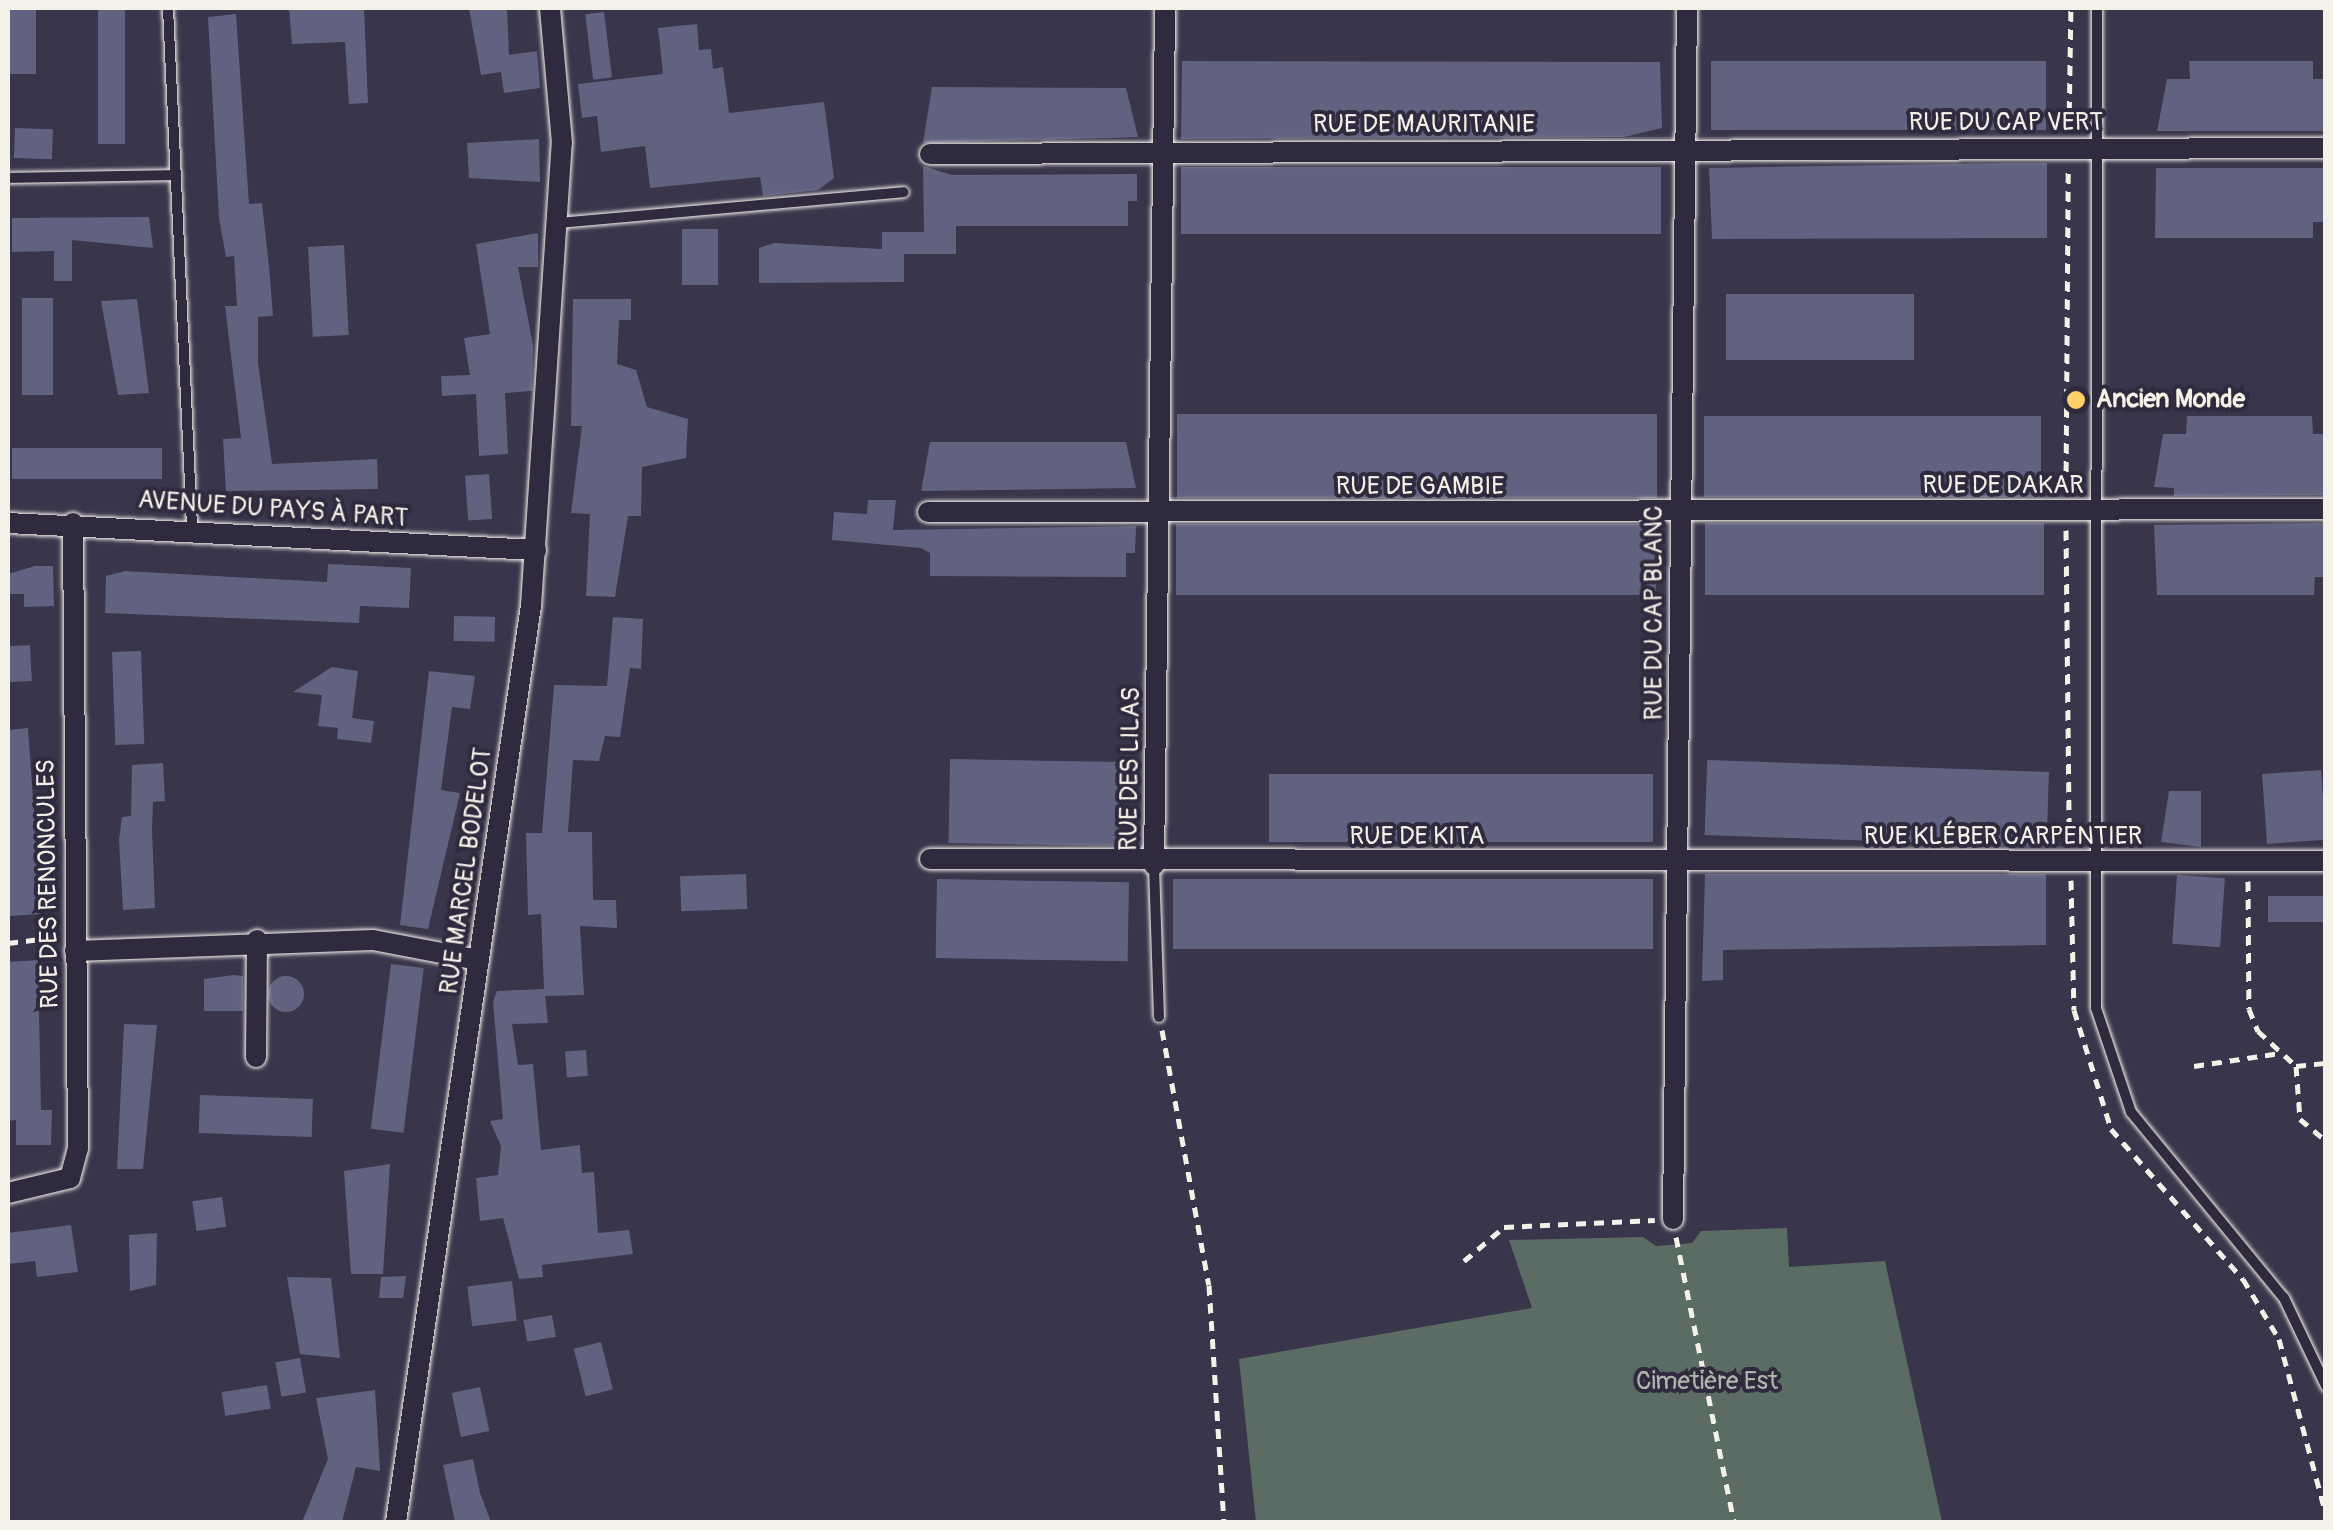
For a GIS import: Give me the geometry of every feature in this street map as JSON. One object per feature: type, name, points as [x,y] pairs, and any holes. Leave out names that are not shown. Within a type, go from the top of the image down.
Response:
[{"type":"street","name":"RUE MARCEL BODELOT","points":[[396,1522],[536,550],[558,224],[550,8]]},
{"type":"street","name":"RUE DES LILAS","points":[[930,859],[1154,865],[1165,8]]},
{"type":"street","name":"RUE DU CAP BLANC","points":[[1673,1219],[1687,8]]},
{"type":"street","name":"RUE DE MAURITANIE","points":[[930,154],[1686,148]]},
{"type":"street","name":"RUE DU CAP VERT","points":[[1686,148],[2326,148]]},
{"type":"street","name":"RUE DE DAKAR","points":[[1680,510],[2326,509]]},
{"type":"street","name":"RUE DE GAMBIE","points":[[928,512],[1680,510]]},
{"type":"street","name":"AVENUE DU PAYS À PART","points":[[8,523],[192,527],[536,550]]},
{"type":"street","name":"RUE DES RENONCULES","points":[[8,1193],[70,1178],[78,1149],[72,523]]},
{"type":"street","name":"RUE KLÉBER CARPENTIER","points":[[1680,862],[2326,861]]},
{"type":"street","name":"RUE DE KITA","points":[[1154,865],[1680,862]]},
{"type":"street","points":[[256,1056],[257,940]]},
{"type":"street","points":[[75,943],[373,940],[479,960]]},
{"type":"lane","points":[[168,8],[192,527]]},
{"type":"lane","points":[[2098,8],[2093,863],[2096,1008],[2131,1112],[2284,1298],[2326,1386]]},
{"type":"lane","points":[[8,178],[176,175]]},
{"type":"lane","points":[[558,224],[904,192]]},
{"type":"lane","points":[[1154,865],[1159,1017]]},
{"type":"path","points":[[2071,8],[2066,512],[2074,1010],[2104,1111],[2142,1175],[2243,1280],[2279,1340],[2326,1514]]},
{"type":"path","points":[[2248,862],[2249,1009],[2280,1053],[2296,1066],[2326,1063]]},
{"type":"path","points":[[8,943],[75,943]]},
{"type":"path","points":[[1159,1017],[1209,1285],[1224,1522]]},
{"type":"path","points":[[2194,1066],[2280,1053]]},
{"type":"path","points":[[2296,1066],[2300,1119],[2326,1141]]},
{"type":"path","points":[[1464,1261],[1504,1227],[1673,1219],[1734,1522]]},
{"type":"green space","name":"Cimetière Est","points":[[1787,1228],[1789,1267],[1885,1261],[1942,1522],[1256,1522],[1239,1359],[1532,1308],[1509,1240],[1643,1237],[1656,1246],[1692,1243],[1701,1231]]},
{"type":"building","points":[[8,8],[36,8],[36,74],[8,74]]},
{"type":"building","points":[[98,8],[125,8],[125,144],[98,144]]},
{"type":"building","points":[[289,8],[364,8],[368,103],[349,104],[345,42],[292,44]]},
{"type":"building","points":[[469,8],[507,8],[509,55],[537,51],[540,88],[504,93],[501,72],[481,75]]},
{"type":"building","points":[[604,12],[612,78],[593,80],[585,14]]},
{"type":"building","points":[[236,14],[249,204],[262,203],[273,316],[258,317],[258,363],[272,464],[377,459],[378,489],[226,491],[223,439],[241,438],[225,306],[237,306],[234,256],[226,257],[219,218],[208,17]]},
{"type":"building","points":[[697,24],[699,50],[711,49],[713,69],[723,67],[729,113],[824,102],[834,178],[818,190],[763,196],[760,177],[650,188],[645,146],[601,152],[597,116],[582,118],[578,84],[663,74],[658,28]]},
{"type":"building","points":[[1182,61],[1660,62],[1662,128],[1624,137],[1181,139]]},
{"type":"building","points":[[1711,61],[2046,61],[2046,130],[1711,130]]},
{"type":"building","points":[[2189,61],[2313,61],[2313,79],[2326,79],[2326,131],[2157,131],[2167,79],[2190,79]]},
{"type":"building","points":[[932,87],[1126,88],[1138,137],[923,143]]},
{"type":"building","points":[[15,128],[53,129],[52,159],[14,158]]},
{"type":"building","points":[[539,139],[540,182],[469,178],[467,143]]},
{"type":"building","points":[[2047,163],[2047,238],[1712,239],[1709,168]]},
{"type":"building","points":[[923,166],[952,175],[1137,174],[1137,201],[1128,201],[1128,226],[956,226],[956,254],[904,254],[904,282],[759,283],[759,248],[774,243],[882,249],[882,232],[924,232]]},
{"type":"building","points":[[1181,167],[1661,167],[1661,234],[1181,234]]},
{"type":"building","points":[[2156,168],[2326,168],[2326,222],[2313,222],[2313,238],[2155,238]]},
{"type":"building","points":[[149,217],[153,248],[72,240],[72,281],[54,281],[54,251],[12,252],[12,218]]},
{"type":"building","points":[[682,229],[718,229],[718,285],[682,285]]},
{"type":"building","points":[[538,233],[538,267],[518,267],[533,345],[532,391],[505,393],[508,454],[479,456],[476,394],[442,396],[441,376],[470,375],[464,338],[490,334],[476,244]]},
{"type":"building","points":[[344,245],[349,335],[313,337],[308,247]]},
{"type":"building","points":[[1726,294],[1914,294],[1914,360],[1726,360]]},
{"type":"building","points":[[22,298],[53,298],[53,395],[22,395]]},
{"type":"building","points":[[137,299],[149,393],[118,395],[101,301]]},
{"type":"building","points":[[573,299],[631,299],[631,320],[619,320],[617,364],[636,370],[647,407],[688,419],[686,458],[642,467],[641,516],[628,516],[615,597],[586,596],[590,514],[571,513],[582,426],[571,426]]},
{"type":"building","points":[[1177,414],[1657,414],[1657,498],[1177,498]]},
{"type":"building","points":[[1704,416],[2041,416],[2041,497],[1704,497]]},
{"type":"building","points":[[2187,416],[2312,416],[2313,434],[2326,434],[2326,495],[2174,496],[2174,488],[2154,487],[2163,434],[2186,434]]},
{"type":"building","points":[[930,442],[1126,442],[1136,488],[921,491]]},
{"type":"building","points":[[12,448],[162,448],[162,479],[12,479]]},
{"type":"building","points":[[489,474],[492,519],[468,521],[465,476]]},
{"type":"building","points":[[868,500],[896,500],[893,530],[1136,526],[1135,553],[1126,553],[1126,577],[930,576],[930,553],[921,548],[832,540],[834,512],[867,514]]},
{"type":"building","points":[[1705,523],[2044,523],[2044,595],[1705,595]]},
{"type":"building","points":[[2326,523],[2326,577],[2315,577],[2314,595],[2157,595],[2154,525]]},
{"type":"building","points":[[1176,524],[1656,524],[1656,595],[1176,595]]},
{"type":"building","points":[[328,564],[411,568],[409,608],[360,606],[359,623],[105,613],[106,576],[125,571],[327,582]]},
{"type":"building","points":[[35,566],[53,566],[54,606],[24,607],[24,594],[8,594],[8,574]]},
{"type":"building","points":[[454,616],[495,617],[495,642],[454,641]]},
{"type":"building","points":[[613,617],[643,619],[641,669],[630,668],[620,737],[605,736],[599,761],[573,760],[568,832],[592,832],[593,900],[616,900],[617,928],[580,926],[584,995],[545,996],[548,1023],[512,1024],[518,1065],[533,1064],[541,1150],[580,1145],[582,1173],[594,1172],[598,1233],[629,1230],[633,1254],[542,1265],[543,1277],[519,1279],[503,1218],[480,1221],[476,1178],[498,1175],[501,1146],[490,1121],[503,1119],[493,1002],[497,991],[544,989],[541,914],[528,915],[526,833],[542,833],[554,685],[607,686]]},
{"type":"building","points":[[30,645],[32,681],[10,682],[8,646]]},
{"type":"building","points":[[141,651],[144,744],[115,745],[112,652]]},
{"type":"building","points":[[332,667],[358,671],[352,718],[374,721],[371,743],[337,739],[338,728],[318,726],[322,695],[293,692]]},
{"type":"building","points":[[429,671],[475,676],[470,709],[452,707],[441,790],[460,793],[428,929],[400,925]]},
{"type":"building","points":[[28,728],[41,914],[10,916],[8,730]]},
{"type":"building","points":[[950,759],[1121,762],[1120,846],[949,843]]},
{"type":"building","points":[[1707,760],[2049,772],[2046,847],[1705,835]]},
{"type":"building","points":[[163,763],[165,801],[153,802],[155,908],[123,910],[119,840],[122,817],[131,816],[132,765]]},
{"type":"building","points":[[2321,770],[2326,840],[2267,844],[2262,774]]},
{"type":"building","points":[[1269,774],[1653,774],[1653,842],[1269,842]]},
{"type":"building","points":[[2169,791],[2201,791],[2201,847],[2161,842]]},
{"type":"building","points":[[746,874],[747,909],[681,911],[680,876]]},
{"type":"building","points":[[1705,874],[2046,874],[2046,945],[1723,950],[1723,980],[1702,981]]},
{"type":"building","points":[[2177,875],[2225,878],[2220,947],[2172,944]]},
{"type":"building","points":[[937,879],[1129,882],[1128,961],[936,958]]},
{"type":"building","points":[[1173,879],[1653,879],[1653,949],[1173,949]]},
{"type":"building","points":[[2268,896],[2326,896],[2326,922],[2268,922]]},
{"type":"building","points":[[38,960],[41,1110],[52,1110],[51,1145],[16,1145],[16,1120],[8,1121],[8,962]]},
{"type":"building","points":[[391,964],[424,968],[404,1133],[371,1129]]},
{"type":"building","points":[[243,976],[243,1011],[204,1011],[204,979]]},
{"type":"building","points":[[286,976],[299,981],[304,994],[299,1007],[286,1012],[273,1007],[268,994],[273,981]]},
{"type":"building","points":[[124,1024],[157,1025],[143,1169],[117,1169]]},
{"type":"building","points":[[586,1050],[588,1076],[567,1077],[565,1051]]},
{"type":"building","points":[[200,1095],[313,1099],[312,1137],[199,1133]]},
{"type":"building","points":[[390,1164],[383,1274],[351,1274],[344,1171]]},
{"type":"building","points":[[222,1197],[226,1227],[196,1231],[192,1201]]},
{"type":"building","points":[[71,1225],[78,1272],[37,1277],[35,1261],[8,1264],[8,1233]]},
{"type":"building","points":[[157,1233],[156,1285],[130,1291],[129,1235]]},
{"type":"building","points":[[406,1276],[403,1298],[379,1298],[381,1277]]},
{"type":"building","points":[[287,1277],[331,1278],[340,1358],[300,1354]]},
{"type":"building","points":[[512,1281],[517,1321],[472,1326],[467,1286]]},
{"type":"building","points":[[552,1315],[556,1337],[527,1342],[523,1320]]},
{"type":"building","points":[[601,1342],[613,1390],[586,1396],[574,1349]]},
{"type":"building","points":[[300,1358],[306,1392],[281,1397],[275,1362]]},
{"type":"building","points":[[267,1385],[271,1409],[225,1416],[222,1392]]},
{"type":"building","points":[[480,1387],[489,1431],[461,1437],[452,1393]]},
{"type":"building","points":[[375,1390],[380,1471],[356,1467],[342,1522],[302,1522],[328,1459],[316,1398]]},
{"type":"building","points":[[473,1459],[491,1522],[455,1522],[443,1465]]},
{"type":"place","name":"Ancien Monde","points":[[2076,400]]}]
